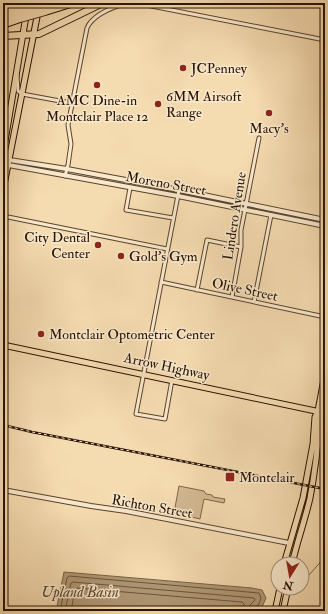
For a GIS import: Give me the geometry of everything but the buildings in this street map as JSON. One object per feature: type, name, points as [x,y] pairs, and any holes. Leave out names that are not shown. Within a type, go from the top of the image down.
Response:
[{"type":"highway","points":[[3,15],[24,9],[58,3]]},
{"type":"highway","points":[[3,10],[74,3]]},
{"type":"highway","points":[[3,36],[43,32],[103,3]]},
{"type":"highway","points":[[3,20],[24,9]]},
{"type":"highway","points":[[3,25],[24,9]]},
{"type":"main road","points":[[3,190],[7,163],[34,34],[43,6]]},
{"type":"main road","points":[[3,153],[17,74],[24,9]]},
{"type":"main road","name":"Arrow Highway","points":[[3,345],[144,373],[325,413]]},
{"type":"main road","points":[[286,556],[303,498],[313,444],[315,417],[318,411],[325,374]]},
{"type":"main road","points":[[294,556],[310,499],[316,463],[320,418],[318,411]]},
{"type":"main road","points":[[275,611],[278,596]]},
{"type":"main road","points":[[283,611],[286,596]]},
{"type":"street","points":[[65,176],[71,144],[68,125],[71,103],[87,28],[96,16],[127,3]]},
{"type":"street","points":[[136,3],[325,40]]},
{"type":"street","points":[[17,74],[18,91],[22,94],[71,103]]},
{"type":"street","name":"Lindero Avenue","points":[[232,297],[241,247],[241,234],[246,203],[259,138]]},
{"type":"street","name":"Moreno Street","points":[[3,159],[7,163],[65,176],[178,196],[325,226]]},
{"type":"street","name":"Moreno Street","points":[[7,163],[67,169],[246,203],[325,220]]},
{"type":"street","points":[[130,188],[126,210],[174,218]]},
{"type":"street","points":[[172,380],[165,419],[136,414],[179,190]]},
{"type":"street","points":[[254,302],[271,215]]},
{"type":"street","points":[[3,216],[168,248]]},
{"type":"street","points":[[197,290],[207,240],[241,247]]},
{"type":"street","name":"Olive Street","points":[[161,282],[325,317]]},
{"type":"street","name":"Richton Street","points":[[3,490],[126,511],[296,544]]},
{"type":"shaded area","points":[[179,486],[204,491],[206,494],[212,495],[213,497],[225,499],[224,503],[204,499],[200,519],[174,513]]},
{"type":"water","name":"Upland Basin","points":[[64,572],[252,588],[262,590],[266,598],[262,607],[255,611],[56,611]]},
{"type":"waterway","points":[[310,574],[325,557]]},
{"type":"railway","points":[[3,425],[32,432],[325,489]]},
{"type":"place","name":"JCPenney","points":[[183,68]]},
{"type":"place","name":"AMC Dine-in Montclair Place 12","points":[[97,85]]},
{"type":"place","name":"6MM Airsoft Range","points":[[158,104]]},
{"type":"place","name":"Macy's","points":[[269,113]]},
{"type":"place","name":"City Dental Center","points":[[98,245]]},
{"type":"place","name":"Gold's Gym","points":[[121,256]]},
{"type":"place","name":"Montclair Optometric Center","points":[[41,334]]},
{"type":"place","name":"Montclair","points":[[230,477]]}]
